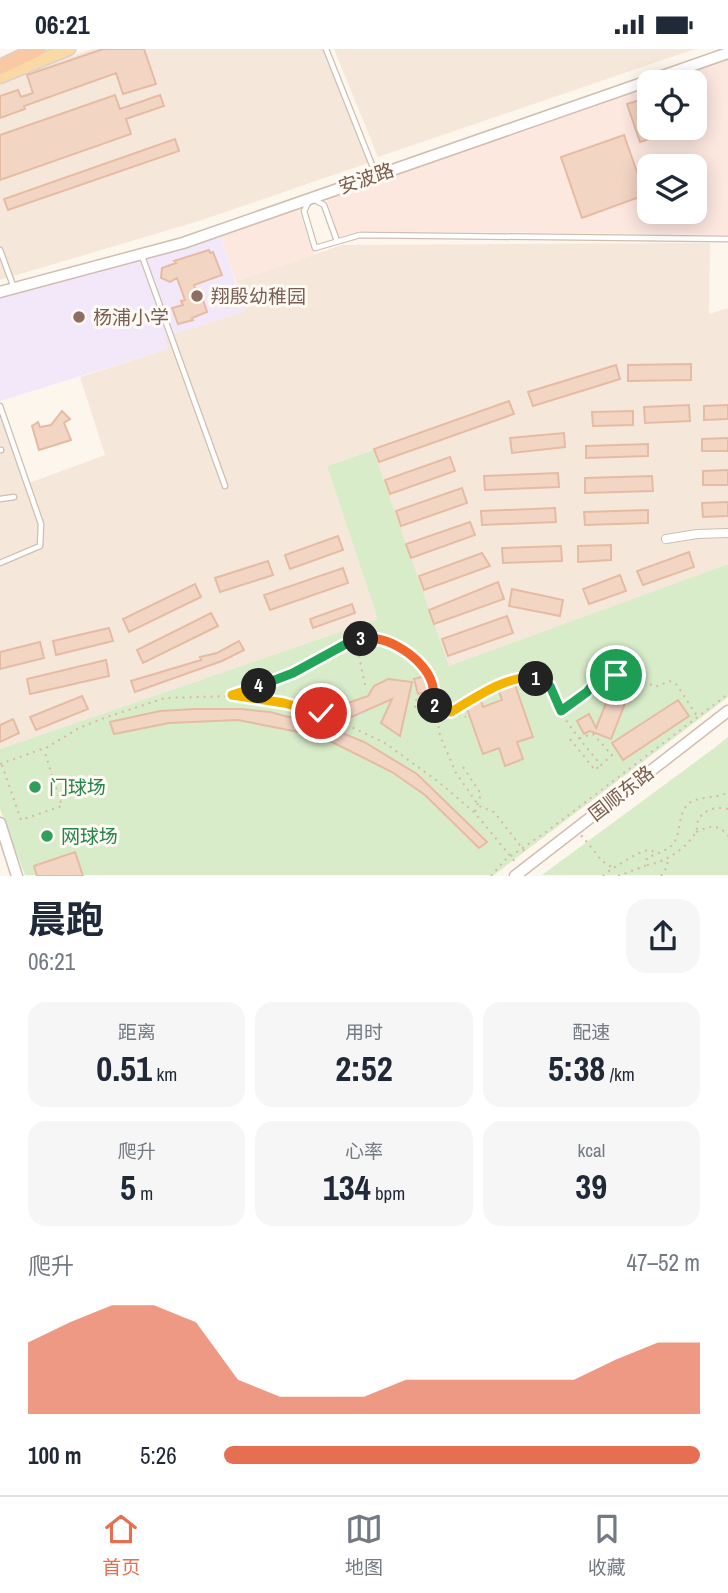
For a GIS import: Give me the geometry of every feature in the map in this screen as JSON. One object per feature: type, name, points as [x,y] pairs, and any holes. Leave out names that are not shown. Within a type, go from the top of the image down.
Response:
[{"type":"highway","points":[[0,64],[38,49]]},
{"type":"main road","points":[[0,77],[69,49]]},
{"type":"street","name":"安波路","points":[[0,292],[142,255],[728,53]]},
{"type":"street","points":[[666,539],[728,533]]},
{"type":"street","name":"国顺东路","points":[[515,876],[728,711]]},
{"type":"street","points":[[0,823],[17,876]]},
{"type":"lane","points":[[326,49],[376,175]]},
{"type":"lane","points":[[337,241],[324,205],[310,198],[304,211],[315,248],[360,235],[728,239]]},
{"type":"lane","points":[[0,250],[14,288]]},
{"type":"lane","points":[[142,255],[225,486]]},
{"type":"lane","points":[[0,406],[41,524],[40,547],[0,563]]},
{"type":"lane","points":[[0,499],[14,497]]},
{"type":"path","points":[[232,695],[293,673],[365,638],[379,640],[401,649],[418,660],[432,682],[440,736],[456,773],[479,806],[494,812],[526,853]]},
{"type":"path","points":[[356,641],[365,685]]},
{"type":"path","points":[[561,711],[587,692],[600,675],[616,675],[625,679],[639,678],[655,687],[670,681],[677,685],[698,717]]},
{"type":"path","points":[[451,712],[494,687],[526,676],[540,680],[550,686],[561,711],[601,765]]},
{"type":"path","points":[[491,876],[522,848],[728,694]]},
{"type":"path","points":[[43,748],[62,806],[21,821],[1,764],[43,748],[79,728],[104,717],[165,698],[232,695],[284,703],[321,713],[385,743],[440,783],[475,813],[516,863]]},
{"type":"path","points":[[432,707],[424,712],[415,708],[416,700],[429,698],[432,707],[466,717]]},
{"type":"path","points":[[570,739],[594,769],[612,755],[593,734],[580,738]]},
{"type":"path","points":[[463,767],[481,794],[475,813]]},
{"type":"path","points":[[645,866],[648,858],[668,848],[675,841],[682,814],[688,803],[699,798],[719,797],[728,792]]},
{"type":"path","points":[[696,832],[699,819],[707,811],[716,807],[728,809]]},
{"type":"path","points":[[618,876],[661,863],[696,832],[711,826],[722,828],[728,836]]},
{"type":"path","points":[[582,836],[602,862],[612,868]]},
{"type":"path","points":[[668,848],[678,850]]},
{"type":"path","points":[[603,876],[640,852],[658,852]]},
{"type":"path","points":[[662,876],[668,858]]},
{"type":"shaded area","points":[[92,49],[323,49],[371,162],[199,221],[0,280],[0,85],[27,72]]},
{"type":"shaded area","points":[[334,49],[695,49],[378,157]]},
{"type":"shaded area","points":[[728,59],[728,235],[360,231],[339,237],[326,197],[637,90],[637,140],[707,140],[707,70],[696,70]]},
{"type":"shaded area","points":[[298,207],[314,255],[236,281],[220,234]]},
{"type":"shaded area","name":"杨浦小学","points":[[220,234],[245,311],[165,337],[168,349],[0,401],[0,296]]},
{"type":"shaded area","points":[[710,243],[709,314],[728,308],[728,564],[449,667],[372,450],[327,466],[379,619],[0,749],[0,405],[29,483],[105,455],[80,377],[167,349],[164,337],[245,311],[236,281],[342,245]]},
{"type":"green space","points":[[373,450],[449,666],[728,564],[728,697],[494,875],[25,875],[0,809],[0,749],[378,619],[327,466]]},
{"type":"green space","points":[[728,737],[728,875],[542,875],[713,749]]},
{"type":"building","points":[[103,49],[144,49],[156,84],[123,94],[116,73],[24,106],[25,109],[0,118],[0,96],[18,90],[21,97],[33,93],[27,75]]},
{"type":"building","points":[[115,95],[120,109],[160,95],[164,106],[126,119],[131,134],[0,180],[0,135]]},
{"type":"building","points":[[637,101],[637,133],[627,104]]},
{"type":"building","points":[[624,135],[637,172],[637,198],[582,218],[561,157]]},
{"type":"building","points":[[175,139],[179,151],[8,210],[4,199]]},
{"type":"building","points":[[209,250],[210,253],[213,252],[222,275],[194,285],[207,312],[178,324],[172,308],[183,305],[181,301],[185,300],[177,278],[170,282],[161,278],[162,268],[176,263],[174,261]]},
{"type":"building","points":[[691,364],[691,380],[628,381],[628,365]]},
{"type":"building","points":[[616,365],[620,379],[533,406],[528,392]]},
{"type":"building","points":[[509,401],[514,414],[379,462],[374,449]]},
{"type":"building","points":[[689,405],[690,421],[645,423],[644,407]]},
{"type":"building","points":[[728,405],[728,419],[704,420],[704,406]]},
{"type":"building","points":[[62,411],[70,419],[64,423],[71,440],[39,450],[32,426],[38,422],[40,427],[51,425]]},
{"type":"building","points":[[633,411],[633,425],[593,426],[592,412]]},
{"type":"building","points":[[564,433],[565,447],[512,453],[510,438]]},
{"type":"building","points":[[728,438],[728,451],[702,451],[702,439]]},
{"type":"building","points":[[648,444],[648,456],[586,458],[586,446]]},
{"type":"building","points":[[450,457],[455,471],[390,494],[385,480]]},
{"type":"building","points":[[728,470],[728,485],[703,485],[703,471]]},
{"type":"building","points":[[558,473],[559,487],[485,490],[484,476]]},
{"type":"building","points":[[652,476],[653,491],[585,493],[585,478]]},
{"type":"building","points":[[462,488],[467,503],[401,526],[396,511]]},
{"type":"building","points":[[728,502],[728,516],[703,517],[702,503]]},
{"type":"building","points":[[555,508],[556,522],[482,525],[481,511]]},
{"type":"building","points":[[648,510],[648,523],[585,525],[584,512]]},
{"type":"building","points":[[470,522],[475,535],[411,558],[406,544]]},
{"type":"building","points":[[338,536],[343,550],[290,569],[285,555]]},
{"type":"building","points":[[611,545],[611,560],[578,562],[578,546]]},
{"type":"building","points":[[561,546],[562,561],[503,563],[502,548]]},
{"type":"building","points":[[689,552],[694,567],[643,585],[637,571]]},
{"type":"building","points":[[482,553],[490,566],[424,590],[419,576]]},
{"type":"building","points":[[268,561],[273,575],[220,592],[215,578]]},
{"type":"building","points":[[343,568],[348,583],[270,610],[264,595]]},
{"type":"building","points":[[620,575],[626,591],[589,604],[583,589]]},
{"type":"building","points":[[498,582],[504,599],[434,624],[429,610]]},
{"type":"building","points":[[195,584],[201,597],[129,632],[123,619]]},
{"type":"building","points":[[512,589],[563,600],[560,616],[509,606]]},
{"type":"building","points":[[352,604],[355,613],[313,628],[310,619]]},
{"type":"building","points":[[211,613],[218,626],[143,663],[137,650]]},
{"type":"building","points":[[507,616],[513,633],[448,656],[442,639]]},
{"type":"building","points":[[109,628],[113,641],[56,655],[53,641]]},
{"type":"building","points":[[239,641],[244,650],[222,661],[135,692],[131,681],[201,660],[200,657],[217,653]]},
{"type":"building","points":[[40,642],[44,658],[0,669],[0,652]]},
{"type":"building","points":[[106,660],[109,676],[30,694],[27,679]]},
{"type":"building","points":[[425,676],[429,691],[418,694],[414,679]]},
{"type":"building","points":[[388,679],[412,682],[400,736],[381,723],[392,699],[347,719],[342,705],[368,696],[374,686]]},
{"type":"building","points":[[514,682],[533,737],[517,742],[523,759],[505,766],[499,748],[483,754],[466,706],[481,701],[483,707],[502,700],[498,688]]},
{"type":"building","points":[[613,686],[629,693],[611,739],[590,731],[584,734],[577,721],[589,714],[596,728]]},
{"type":"building","points":[[82,696],[88,709],[36,730],[30,717]]},
{"type":"building","points":[[678,700],[689,716],[623,760],[612,743]]},
{"type":"building","points":[[195,709],[270,712],[330,728],[364,742],[417,774],[487,842],[479,848],[425,795],[392,772],[332,742],[299,732],[238,720],[169,723],[114,734],[110,722],[160,711]]},
{"type":"building","points":[[13,719],[19,733],[0,742],[0,725]]},
{"type":"building","points":[[75,852],[83,876],[37,876],[34,866]]},
{"type":"place","name":"翔殷幼稚园","points":[[197,296]]},
{"type":"place","name":"杨浦小学","points":[[79,317]]},
{"type":"place","name":"门球场","points":[[35,787]]},
{"type":"place","name":"网球场","points":[[47,836]]},
{"type":"route","points":[[321,713],[284,703],[232,695],[293,673],[346,644],[365,638],[379,640],[401,649],[418,660],[432,682],[436,709],[451,712],[494,687],[526,676],[550,686],[561,711],[587,692],[600,675],[616,675]]}]
